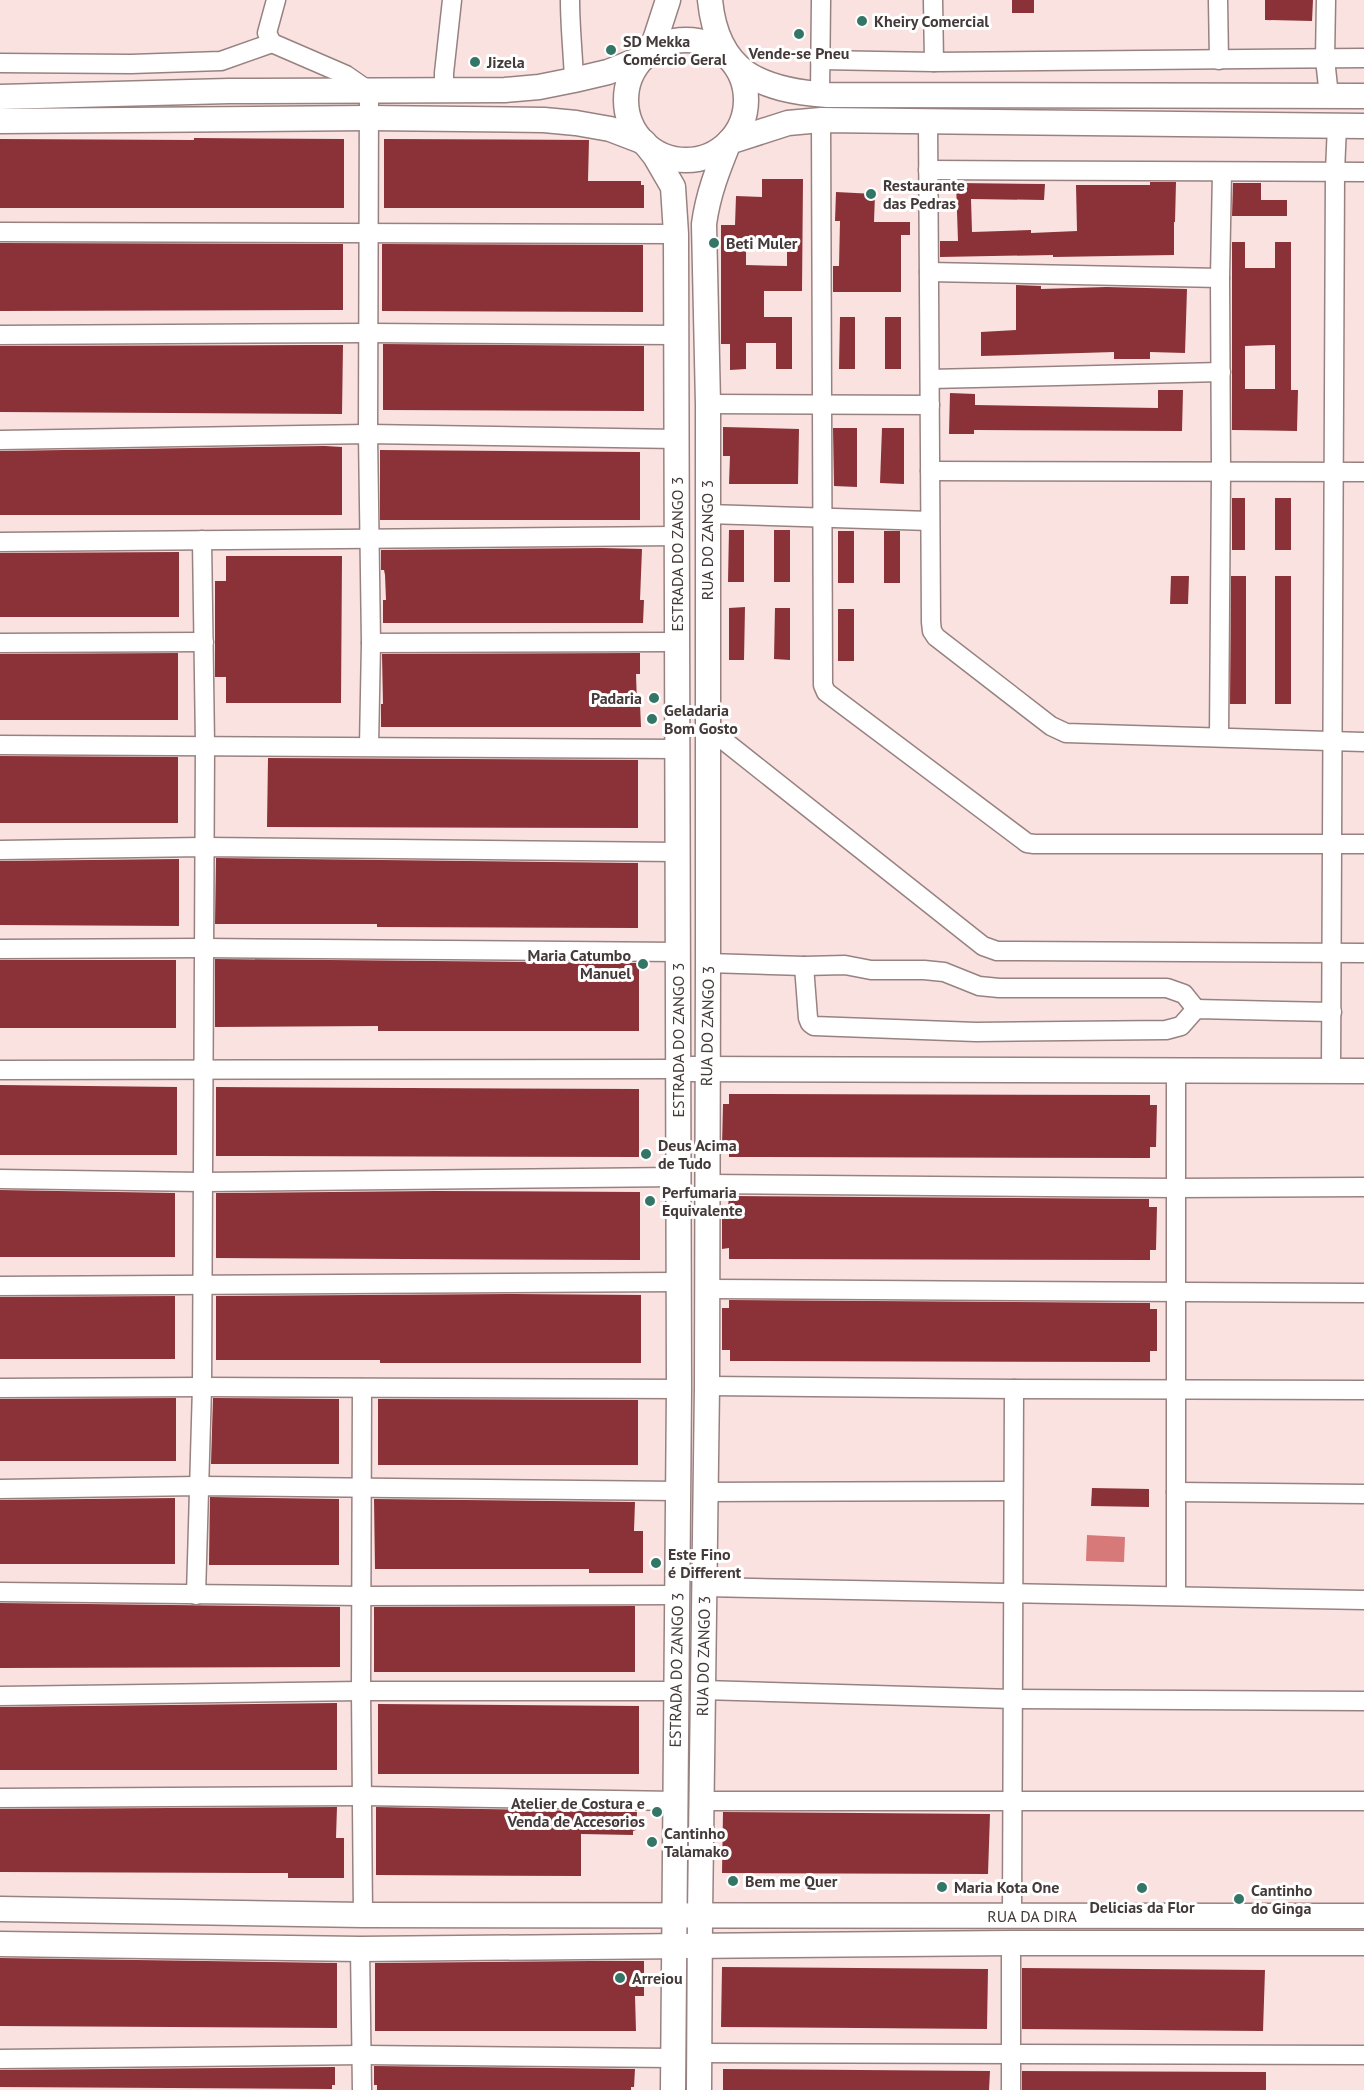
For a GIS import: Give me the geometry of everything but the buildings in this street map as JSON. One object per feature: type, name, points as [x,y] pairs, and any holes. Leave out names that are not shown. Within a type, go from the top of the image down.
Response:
[{"type":"street","points":[[276,0],[267,33],[272,43],[346,75],[369,91]]},
{"type":"street","points":[[444,89],[452,0]]},
{"type":"street","points":[[570,0],[574,80]]},
{"type":"street","points":[[668,0],[655,40],[633,73],[627,90],[627,108],[632,125],[644,142],[656,153],[675,159],[694,160],[714,154],[729,142],[740,127],[745,110],[746,93],[741,75],[722,46],[716,31],[710,0]]},
{"type":"street","points":[[820,94],[821,0]]},
{"type":"street","points":[[933,0],[934,62]]},
{"type":"street","points":[[1218,0],[1219,60]]},
{"type":"street","points":[[1326,0],[1325,59],[1329,96]]},
{"type":"street","points":[[0,97],[229,91],[506,90],[539,87],[608,72],[643,58],[659,46],[678,40],[698,41],[716,48],[749,76],[770,86],[796,92],[820,94],[1364,96]]},
{"type":"street","points":[[0,63],[131,64],[221,61],[272,43]]},
{"type":"street","points":[[820,60],[934,62],[1364,58]]},
{"type":"street","points":[[369,91],[368,434],[371,644],[369,746]]},
{"type":"street","points":[[0,121],[369,118],[543,120],[610,129],[644,142]]},
{"type":"street","points":[[729,142],[789,123],[821,120],[1364,126]]},
{"type":"street","points":[[821,120],[823,685],[826,692],[1021,840],[1034,844],[1364,844]]},
{"type":"street","points":[[928,121],[930,521],[932,631],[936,637],[1051,726],[1066,733],[1364,742]]},
{"type":"street","points":[[1331,1071],[1337,125]]},
{"type":"street","name":"ESTRADA DO ZANGO 3","points":[[644,142],[673,187],[676,234],[679,1389],[673,2090]]},
{"type":"street","name":"RUA DO ZANGO 3","points":[[699,2090],[708,963],[708,404],[704,224],[706,204],[715,174],[729,142]]},
{"type":"street","points":[[928,171],[1364,172]]},
{"type":"street","points":[[1219,737],[1222,172]]},
{"type":"street","points":[[0,232],[676,234]]},
{"type":"street","points":[[929,272],[1220,278]]},
{"type":"street","points":[[0,335],[368,333],[675,335]]},
{"type":"street","points":[[930,379],[1221,372]]},
{"type":"street","points":[[708,404],[930,405]]},
{"type":"street","points":[[0,440],[368,434],[676,438]]},
{"type":"street","points":[[930,471],[1364,472]]},
{"type":"street","points":[[707,514],[930,521]]},
{"type":"street","points":[[0,543],[676,536]]},
{"type":"street","points":[[196,1595],[202,1387],[205,744],[202,540]]},
{"type":"street","points":[[0,643],[204,642]]},
{"type":"street","points":[[371,644],[677,642]]},
{"type":"street","points":[[708,728],[983,946],[990,949],[997,951],[1364,953]]},
{"type":"street","points":[[0,745],[205,744],[677,749]]},
{"type":"street","points":[[0,850],[203,847],[677,852]]},
{"type":"street","points":[[0,949],[203,948],[678,952]]},
{"type":"street","points":[[708,963],[845,965],[871,970],[944,972],[979,986],[999,988],[1167,988],[1184,994],[1196,1009]]},
{"type":"street","points":[[804,966],[808,1018],[814,1026],[976,1032],[1166,1030],[1180,1026],[1196,1009],[1332,1012]]},
{"type":"street","points":[[0,1070],[706,1068],[1364,1071]]},
{"type":"street","points":[[1176,1070],[1176,1596]]},
{"type":"street","points":[[0,1179],[202,1182],[678,1177]]},
{"type":"street","points":[[706,1184],[1176,1188],[1364,1187]]},
{"type":"street","points":[[0,1286],[678,1282]]},
{"type":"street","points":[[707,1289],[1364,1293]]},
{"type":"street","points":[[706,1386],[1364,1389]]},
{"type":"street","points":[[0,1388],[679,1389]]},
{"type":"street","points":[[362,1388],[363,1915]]},
{"type":"street","points":[[1012,1916],[1014,1389]]},
{"type":"street","points":[[0,1489],[199,1486],[678,1491]]},
{"type":"street","points":[[705,1492],[1013,1491]]},
{"type":"street","points":[[1176,1492],[1364,1494]]},
{"type":"street","points":[[704,1587],[1364,1600]]},
{"type":"street","points":[[0,1592],[362,1596],[678,1595]]},
{"type":"street","points":[[702,1690],[1012,1699],[1364,1701]]},
{"type":"street","points":[[0,1696],[361,1691],[675,1691]]},
{"type":"street","points":[[0,1798],[363,1796],[675,1801]]},
{"type":"street","points":[[701,1801],[1364,1801]]},
{"type":"street","name":"RUA DA DIRA","points":[[0,1910],[363,1915],[1364,1916]]},
{"type":"street","name":"RUA DA DIRA","points":[[0,1944],[360,1949],[1364,1942]]},
{"type":"street","points":[[1011,1943],[1011,2090]]},
{"type":"street","points":[[360,1949],[362,2090]]},
{"type":"street","points":[[699,2053],[1364,2055]]},
{"type":"street","points":[[0,2059],[363,2055],[673,2058]]},
{"type":"shaded area","points":[[1087,1535],[1125,1537],[1124,1562],[1086,1561]]},
{"type":"place","name":"Kheiry Comercial","points":[[862,21]]},
{"type":"place","name":"Vende-se Pneu","points":[[799,34]]},
{"type":"place","name":"SD Mekka Comércio Geral","points":[[611,50]]},
{"type":"place","name":"Jizela","points":[[475,62]]},
{"type":"place","name":"Restaurante das Pedras","points":[[871,194]]},
{"type":"place","name":"Beti Muler","points":[[714,243]]},
{"type":"place","name":"Padaria","points":[[654,698]]},
{"type":"place","name":"Geladaria Bom Gosto","points":[[652,719]]},
{"type":"place","name":"Maria Catumbo Manuel","points":[[643,964]]},
{"type":"place","name":"Deus Acima de Tudo","points":[[646,1154]]},
{"type":"place","name":"Perfumaria Equivalente","points":[[650,1201]]},
{"type":"place","name":"Este Fino é Different","points":[[656,1563]]},
{"type":"place","name":"Atelier de Costura e Venda de Accesorios","points":[[657,1812]]},
{"type":"place","name":"Cantinho Talamako","points":[[652,1842]]},
{"type":"place","name":"Bem me Quer","points":[[733,1881]]},
{"type":"place","name":"Maria Kota One","points":[[942,1887]]},
{"type":"place","name":"Delicias da Flor","points":[[1142,1888]]},
{"type":"place","name":"Cantinho do Ginga","points":[[1239,1899]]},
{"type":"place","name":"Arreiou","points":[[620,1978]]}]
